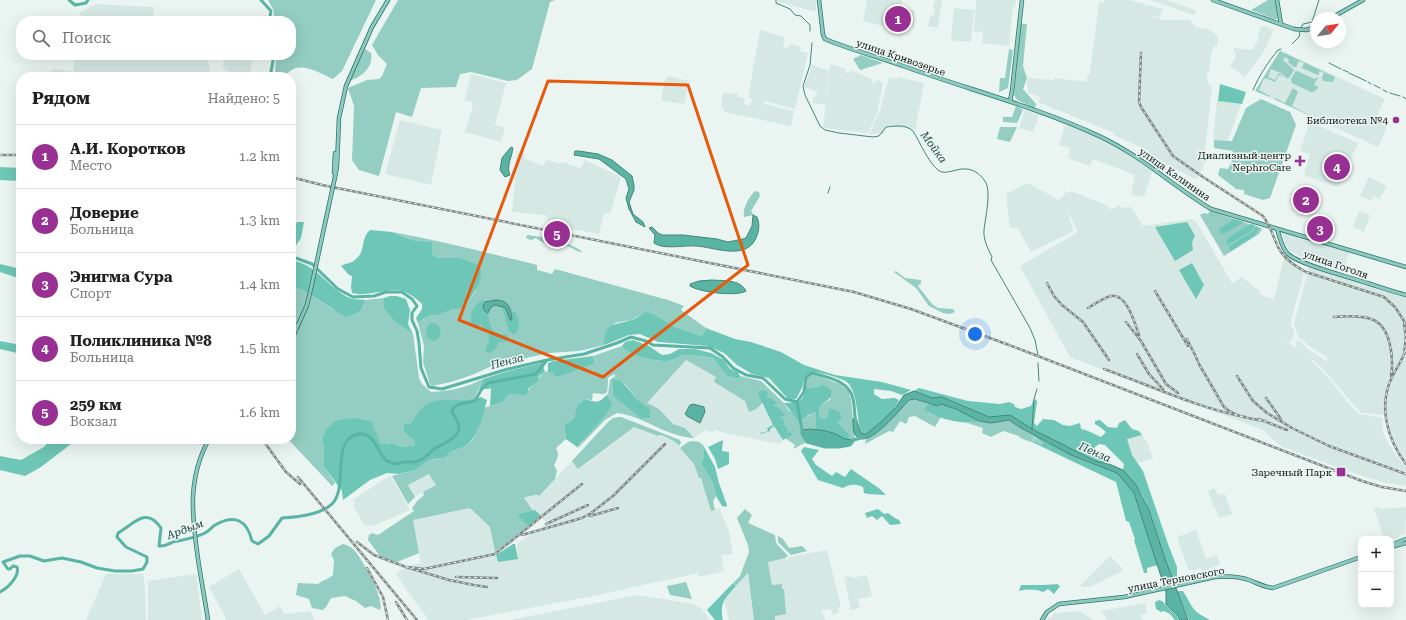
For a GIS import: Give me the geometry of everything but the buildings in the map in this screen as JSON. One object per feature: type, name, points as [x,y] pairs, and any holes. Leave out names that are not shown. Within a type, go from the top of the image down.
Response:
[{"type":"main road","points":[[296,330],[307,306],[337,166],[339,118],[346,86],[372,27],[387,0]]},
{"type":"main road","name":"улица Кривозерье","points":[[819,0],[822,31],[826,39],[1010,101]]},
{"type":"main road","points":[[1010,101],[1022,0]]},
{"type":"main road","points":[[1213,0],[1290,28],[1302,31],[1310,29]]},
{"type":"main road","points":[[1277,0],[1281,24]]},
{"type":"main road","points":[[1342,12],[1363,0]]},
{"type":"main road","name":"улица Калинина","points":[[1010,101],[1087,131],[1116,145],[1141,160],[1211,209],[1406,267]]},
{"type":"main road","name":"улица Гоголя","points":[[1277,229],[1280,242],[1284,248],[1289,254],[1298,259],[1328,270],[1406,294]]},
{"type":"main road","points":[[296,326],[305,305],[311,284]]},
{"type":"main road","points":[[206,444],[198,464],[193,489],[192,508],[195,545],[207,620]]},
{"type":"main road","points":[[1394,545],[1406,539]]},
{"type":"main road","points":[[1394,545],[1406,543]]},
{"type":"main road","name":"улица Терновского","points":[[1042,620],[1047,612],[1059,604],[1124,597],[1215,578],[1231,576],[1273,588],[1358,558]]},
{"type":"highlighted area","points":[[548,81],[688,85],[748,265],[603,377],[459,320]]},
{"type":"shaded area","points":[[268,0],[376,0],[342,71],[333,79],[315,70],[301,67],[288,72],[275,72],[276,60],[296,60],[296,16],[274,16],[274,11]]},
{"type":"shaded area","points":[[398,0],[555,0],[550,2],[532,69],[517,80],[508,81],[471,72],[460,74],[456,87],[421,88],[412,117],[396,112],[379,176],[359,170],[352,160],[354,106],[348,88],[367,80],[379,79],[382,76],[387,64],[378,55],[372,45]]},
{"type":"shaded area","points":[[778,0],[816,0],[816,12],[778,2]]},
{"type":"shaded area","points":[[867,0],[902,0],[901,7],[914,10],[914,25],[903,24],[902,31],[863,21]]},
{"type":"shaded area","points":[[935,0],[942,0],[938,28],[928,26],[931,15],[933,16],[935,9],[933,8]]},
{"type":"shaded area","points":[[976,0],[1016,0],[1015,7],[1013,7],[1009,46],[982,43],[983,32],[974,31]]},
{"type":"shaded area","points":[[1105,0],[1129,0],[1163,9],[1160,17],[1149,15],[1164,20],[1189,20],[1196,27],[1210,30],[1218,36],[1217,46],[1214,46],[1212,50],[1209,72],[1207,73],[1207,81],[1212,87],[1203,168],[1196,179],[1169,166],[1145,149],[1116,136],[1112,132],[1038,102],[1040,97],[1028,93],[1027,78],[1054,80],[1054,78],[1087,82],[1087,76],[1090,73],[1099,2],[1103,3]]},
{"type":"shaded area","points":[[1150,0],[1166,0],[1196,10],[1194,15]]},
{"type":"shaded area","points":[[1268,0],[1275,0],[1278,19],[1274,19],[1251,10]]},
{"type":"shaded area","points":[[96,4],[154,7],[153,16],[78,16],[81,12]]},
{"type":"shaded area","points":[[954,8],[974,10],[971,42],[954,41],[951,38]]},
{"type":"shaded area","points":[[1021,24],[1027,24],[1023,66],[1027,78],[1023,89],[1036,104],[1035,108],[1017,100],[1014,95]]},
{"type":"shaded area","points":[[1266,26],[1274,30],[1261,56],[1245,77],[1230,66],[1235,59],[1236,53],[1234,53],[1234,48],[1252,50],[1258,40],[1260,27]]},
{"type":"shaded area","points":[[760,30],[785,37],[783,47],[789,48],[790,44],[801,47],[800,51],[808,53],[795,109],[764,101],[763,104],[794,111],[791,126],[724,112],[724,109],[721,108],[723,93],[738,94],[738,97],[745,98],[744,104],[750,106],[752,99],[748,98]]},
{"type":"shaded area","points":[[365,49],[371,53],[371,63],[369,67],[362,75],[349,81]]},
{"type":"shaded area","points":[[1009,49],[1013,50],[1008,88],[999,92],[1000,78],[1005,78]]},
{"type":"shaded area","points":[[1280,50],[1385,99],[1376,118],[1387,128],[1378,147],[1255,91]]},
{"type":"shaded area","points":[[1280,51],[1335,77],[1333,82],[1323,81],[1322,78],[1324,73],[1320,71],[1318,75],[1302,68],[1304,63],[1299,61],[1296,67],[1294,67],[1285,57],[1283,60],[1294,70],[1289,78],[1286,78],[1281,73],[1271,69],[1268,77],[1275,80],[1279,73],[1284,77],[1279,75],[1275,82],[1266,78],[1263,80],[1259,90],[1270,97],[1255,91]]},
{"type":"shaded area","points":[[861,55],[883,63],[860,70],[853,59]]},
{"type":"shaded area","points":[[74,60],[208,60],[210,71],[210,72],[73,72]]},
{"type":"shaded area","points":[[224,60],[252,60],[251,72],[230,72],[225,70],[223,66]]},
{"type":"shaded area","points":[[831,64],[846,69],[845,72],[849,74],[850,70],[872,79],[871,82],[875,84],[876,80],[883,83],[877,114],[868,133],[823,128],[828,75]]},
{"type":"shaded area","points":[[812,65],[829,71],[827,76],[826,105],[813,103],[813,99],[818,93],[804,87]]},
{"type":"shaded area","points":[[53,69],[73,72],[49,72]]},
{"type":"shaded area","points":[[1297,71],[1314,79],[1318,77],[1314,85],[1319,87],[1314,92],[1311,92],[1292,83],[1291,79]]},
{"type":"shaded area","points":[[471,74],[506,83],[495,125],[505,128],[501,142],[465,132],[473,105],[472,102],[465,100]]},
{"type":"shaded area","points":[[668,76],[689,81],[684,104],[663,101],[661,99],[665,79]]},
{"type":"shaded area","points":[[889,77],[897,79],[898,77],[924,83],[916,121],[916,129],[887,126],[884,134],[869,134],[880,111]]},
{"type":"shaded area","points":[[1220,84],[1246,92],[1242,104],[1218,101]]},
{"type":"shaded area","points":[[1293,88],[1298,92],[1292,106],[1315,118],[1274,99],[1275,98],[1285,103]]},
{"type":"shaded area","points":[[1261,99],[1290,112],[1296,125],[1270,198],[1263,200],[1244,194],[1244,190],[1235,189],[1218,175],[1220,168],[1228,169],[1232,161],[1233,151],[1214,148],[1214,140],[1232,141],[1246,108]]},
{"type":"shaded area","points":[[1217,101],[1241,104],[1228,140],[1213,140]]},
{"type":"shaded area","points":[[1016,106],[1023,110],[1017,123],[1003,122],[1003,117],[1012,117]]},
{"type":"shaded area","points":[[1025,110],[1039,115],[1033,132],[1019,128]]},
{"type":"shaded area","points":[[400,120],[442,130],[431,185],[385,174]]},
{"type":"shaded area","points":[[1310,122],[1358,143],[1338,187],[1304,175],[1310,154],[1300,151]]},
{"type":"shaded area","points":[[1065,125],[1110,142],[1152,172],[1144,197],[1131,195],[1135,175],[1093,159],[1090,166],[1068,158],[1070,148],[1059,145]]},
{"type":"shaded area","points":[[1000,127],[1017,127],[1010,142],[997,139]]},
{"type":"shaded area","points":[[511,147],[513,148],[509,165],[510,175],[505,177],[500,170],[502,158]]},
{"type":"shaded area","points":[[518,151],[525,154],[524,158],[543,166],[547,160],[560,164],[561,162],[581,168],[585,160],[621,177],[610,214],[604,213],[599,234],[555,226],[548,222],[547,216],[545,215],[512,212],[517,161],[515,161]]},
{"type":"shaded area","points":[[575,151],[598,154],[612,160],[632,176],[634,190],[629,202],[633,214],[643,222],[645,227],[636,222],[629,209],[626,198],[629,189],[626,179],[599,159],[574,155]]},
{"type":"shaded area","points":[[0,167],[16,168],[16,181],[0,180]]},
{"type":"shaded area","points":[[1369,177],[1387,186],[1379,199],[1373,196],[1371,201],[1360,196]]},
{"type":"shaded area","points":[[1028,183],[1059,200],[1065,193],[1071,191],[1101,203],[1109,207],[1111,210],[1119,205],[1121,208],[1131,207],[1143,226],[1192,219],[1197,223],[1232,283],[1242,277],[1260,290],[1261,295],[1274,299],[1284,258],[1304,273],[1290,324],[1294,330],[1294,334],[1290,343],[1279,337],[1302,352],[1295,346],[1298,339],[1308,349],[1326,361],[1328,358],[1309,346],[1298,336],[1294,324],[1309,267],[1399,296],[1406,296],[1406,461],[1395,447],[1389,428],[1387,415],[1361,413],[1321,367],[1307,356],[1359,414],[1382,418],[1383,433],[1393,451],[1406,467],[1406,486],[1382,482],[1350,472],[1280,446],[1263,430],[1070,357],[1020,266],[1078,232],[1067,209],[1073,231],[1031,252],[1017,227],[1010,228],[1006,194]]},
{"type":"shaded area","points":[[755,191],[759,192],[760,196],[751,211],[754,215],[744,217],[746,203]]},
{"type":"shaded area","points":[[1301,193],[1317,198],[1312,213],[1296,208]]},
{"type":"shaded area","points":[[1210,211],[1262,229],[1259,234],[1224,256],[1200,215],[1204,213],[1208,214]]},
{"type":"shaded area","points":[[1359,211],[1370,215],[1364,232],[1353,227]]},
{"type":"shaded area","points":[[753,215],[757,217],[759,222],[756,238],[751,245],[745,249],[737,251],[696,246],[668,247],[658,245],[654,243],[655,235],[649,228],[652,227],[662,235],[683,235],[717,239],[728,242],[746,238],[752,226]]},
{"type":"shaded area","points":[[1234,219],[1244,222],[1221,234],[1219,229]]},
{"type":"shaded area","points":[[297,222],[304,222],[301,238],[296,246]]},
{"type":"shaded area","points":[[1187,222],[1195,236],[1192,242],[1193,250],[1175,261],[1155,227]]},
{"type":"shaded area","points":[[1251,224],[1255,225],[1252,231],[1227,245],[1226,242],[1228,238]]},
{"type":"shaded area","points":[[1256,226],[1259,228],[1254,236],[1231,251],[1229,246],[1253,232]]},
{"type":"shaded area","points":[[370,230],[392,232],[412,240],[432,242],[432,254],[438,258],[460,258],[480,265],[481,275],[479,284],[465,307],[426,317],[418,323],[416,318],[422,309],[422,304],[407,293],[388,290],[364,294],[352,293],[352,276],[349,275],[341,266],[352,262],[359,256],[365,237]]},
{"type":"shaded area","points":[[392,232],[447,243],[537,265],[537,270],[552,274],[555,269],[668,300],[684,306],[681,310],[706,328],[702,336],[675,327],[654,314],[645,313],[631,320],[615,323],[604,339],[604,345],[579,351],[549,353],[494,365],[472,375],[432,386],[423,362],[424,346],[418,323],[426,317],[459,309],[467,304],[476,290],[480,265],[460,258],[438,258],[432,254],[431,242],[412,240]]},
{"type":"shaded area","points":[[1282,233],[1349,252],[1344,271],[1310,261],[1290,251],[1285,243]]},
{"type":"shaded area","points":[[527,235],[548,238],[565,243],[582,252],[568,246],[557,246],[552,242],[544,243],[536,238],[531,240],[526,238]]},
{"type":"shaded area","points":[[296,261],[310,268],[343,294],[352,299],[365,300],[361,310],[346,317],[301,289],[296,288]]},
{"type":"shaded area","points":[[1192,263],[1204,285],[1196,299],[1179,270]]},
{"type":"shaded area","points":[[0,264],[16,268],[16,277],[0,272]]},
{"type":"shaded area","points":[[896,271],[905,278],[921,280],[921,283],[918,286],[932,304],[938,308],[953,309],[955,312],[950,314],[943,313],[929,306],[916,288],[894,272]]},
{"type":"shaded area","points":[[712,280],[740,284],[746,291],[741,293],[726,294],[701,290],[690,286],[690,284],[699,281]]},
{"type":"shaded area","points":[[296,288],[301,289],[334,310],[363,308],[365,300],[384,298],[384,309],[395,322],[413,334],[419,378],[422,384],[431,392],[464,387],[483,379],[474,400],[458,401],[418,413],[404,432],[414,441],[415,445],[403,447],[392,443],[381,444],[370,421],[358,418],[322,440],[324,449],[324,467],[335,483],[332,486],[293,444],[296,444]]},
{"type":"shaded area","points":[[397,296],[406,299],[410,310],[408,324],[413,334],[395,322],[384,309],[384,298]]},
{"type":"shaded area","points":[[484,300],[484,307],[488,313],[493,331],[508,335],[506,342],[499,342],[496,349],[490,353],[485,351],[489,341],[489,333],[481,325],[472,326],[471,322],[472,310],[477,304]]},
{"type":"shaded area","points":[[496,300],[507,303],[511,312],[512,320],[510,320],[506,308],[495,305],[491,307],[488,313],[484,310],[483,306],[485,302]]},
{"type":"shaded area","points":[[503,307],[506,308],[512,320],[512,312],[515,312],[518,318],[519,327],[514,335],[509,331]]},
{"type":"shaded area","points":[[645,312],[654,314],[675,327],[702,336],[706,328],[735,339],[751,342],[781,352],[804,365],[835,375],[882,382],[911,390],[902,395],[891,391],[874,389],[874,394],[882,399],[895,398],[899,400],[889,415],[865,435],[860,432],[857,406],[851,387],[845,381],[836,377],[812,372],[805,376],[802,388],[796,399],[789,400],[769,378],[752,374],[737,365],[724,353],[708,346],[658,342],[640,334],[629,335],[604,345],[608,328],[615,324],[635,319]]},
{"type":"shaded area","points":[[432,322],[438,325],[441,332],[440,336],[433,341],[427,337],[426,332],[428,325]]},
{"type":"shaded area","points":[[633,340],[649,346],[662,355],[670,354],[679,349],[695,349],[711,353],[724,360],[730,369],[738,372],[740,376],[739,379],[727,376],[713,358],[685,355],[670,361],[663,361],[630,353],[622,346],[625,342]]},
{"type":"shaded area","points":[[0,341],[16,344],[16,353],[0,349]]},
{"type":"shaded area","points":[[622,346],[630,353],[643,358],[663,361],[670,361],[683,355],[713,358],[727,376],[739,379],[740,376],[761,381],[784,403],[789,411],[808,416],[816,412],[816,430],[810,429],[802,434],[807,442],[793,449],[795,445],[785,438],[788,437],[788,433],[781,417],[785,415],[777,408],[773,400],[768,398],[767,395],[760,406],[749,412],[745,401],[714,382],[716,377],[686,360],[647,403],[659,409],[673,424],[685,428],[694,438],[674,434],[636,418],[617,413],[605,420],[578,448],[577,447],[582,442],[606,397],[604,397],[608,394],[610,380],[615,376],[614,374],[608,378],[607,392],[603,394],[593,393],[592,400],[585,399],[579,403],[575,419],[564,425],[566,439],[556,448],[558,455],[554,465],[557,471],[555,479],[539,496],[537,495],[524,498],[532,509],[532,511],[522,513],[524,521],[528,526],[495,552],[490,527],[470,508],[413,520],[419,553],[397,562],[380,556],[368,540],[369,535],[372,533],[378,535],[414,511],[412,508],[424,495],[423,492],[436,485],[429,474],[408,485],[415,497],[408,504],[392,476],[416,470],[429,460],[440,459],[448,453],[463,447],[472,441],[478,430],[484,408],[503,402],[508,395],[514,394],[523,396],[545,372],[595,362],[593,356]],"holes":[[[612,379],[616,379],[626,385],[636,398],[651,411],[650,418],[641,419],[613,396]]]},
{"type":"shaded area","points":[[593,356],[595,363],[563,375],[556,377],[552,372],[548,372],[548,363],[553,361]]},
{"type":"shaded area","points":[[686,360],[716,377],[714,382],[746,401],[754,410],[763,405],[773,425],[783,440],[780,444],[715,430],[713,433],[706,430],[694,438],[685,428],[673,424],[659,409],[647,403]]},
{"type":"shaded area","points":[[542,363],[545,372],[539,376],[538,381],[528,389],[527,394],[523,396],[514,394],[508,395],[503,402],[490,406],[491,388],[479,389],[483,379]]},
{"type":"shaded area","points":[[811,375],[819,376],[839,384],[848,390],[851,399],[855,439],[850,440],[849,434],[838,423],[842,418],[831,408],[825,419],[821,418],[819,415],[820,406],[831,399],[819,386],[811,388],[806,387],[807,377]]},
{"type":"shaded area","points":[[612,379],[616,379],[623,383],[637,399],[651,411],[650,418],[641,419],[613,396]]},
{"type":"shaded area","points":[[823,385],[831,390],[831,396],[820,406],[819,415],[821,418],[825,419],[830,408],[839,412],[842,418],[838,423],[849,434],[850,440],[842,439],[829,431],[816,430],[816,412],[798,420],[784,403],[793,403],[801,400],[806,387],[811,388]]},
{"type":"shaded area","points":[[919,388],[968,401],[1000,404],[1009,402],[1014,404],[1015,407],[1021,409],[1031,406],[1033,401],[1036,399],[1037,402],[1034,423],[1037,426],[1043,419],[1054,420],[1063,425],[1070,426],[1080,423],[1081,429],[1101,437],[1106,432],[1095,424],[1095,421],[1100,420],[1108,427],[1117,428],[1119,423],[1125,420],[1132,429],[1139,431],[1142,435],[1127,439],[1132,455],[1143,471],[1177,567],[1177,577],[1175,580],[1168,570],[1146,502],[1123,470],[1124,464],[1105,445],[1099,444],[1095,447],[1094,451],[1099,458],[1106,459],[1109,464],[1095,461],[1034,430],[1010,415],[989,417],[942,397],[932,398],[914,391]]},
{"type":"shaded area","points":[[764,390],[768,392],[768,398],[772,398],[777,402],[777,404],[774,404],[786,415],[781,418],[783,418],[788,433],[791,432],[792,435],[783,440],[774,426],[770,429],[770,431],[760,434],[768,431],[767,428],[773,425],[758,394],[759,391]]},
{"type":"shaded area","points":[[914,391],[932,398],[942,397],[989,417],[1010,415],[1034,430],[1095,461],[1109,464],[1123,470],[1136,485],[1149,510],[1165,559],[1188,620],[1180,620],[1166,604],[1166,592],[1134,493],[1117,473],[1071,455],[1009,420],[991,423],[979,421],[956,409],[941,404],[937,406],[915,399],[909,400],[891,420],[874,435],[865,439],[859,438],[854,432],[853,419],[856,418],[860,432],[865,435],[896,407],[904,395]]},
{"type":"shaded area","points":[[607,396],[612,404],[608,412],[577,447],[566,439],[564,425],[574,419],[578,404],[585,399],[597,402]]},
{"type":"shaded area","points":[[481,397],[487,400],[479,427],[473,439],[463,447],[451,452],[444,458],[429,460],[416,470],[399,474],[387,473],[370,480],[343,500],[342,491],[324,467],[324,449],[322,440],[326,430],[335,421],[358,418],[371,421],[381,444],[392,443],[403,447],[415,445],[414,441],[404,432],[404,424],[410,424],[418,412],[429,403],[442,400],[469,400]]},
{"type":"shaded area","points":[[915,399],[928,404],[925,410],[930,414],[941,417],[935,427],[915,416],[909,417],[906,424],[900,421],[893,432],[889,431],[865,444],[866,439],[878,431],[909,400]]},
{"type":"shaded area","points":[[693,404],[704,407],[705,412],[700,423],[685,414],[690,405]]},
{"type":"shaded area","points":[[928,404],[937,406],[941,404],[956,409],[979,421],[967,423],[943,418],[924,410]]},
{"type":"shaded area","points":[[618,417],[680,440],[681,443],[679,446],[664,436],[658,436],[634,427],[578,469],[572,461],[608,422],[613,418]]},
{"type":"shaded area","points":[[1009,420],[1043,443],[1041,445],[1033,439],[1032,440],[1034,443],[1003,431],[991,437],[982,433],[983,428],[964,422],[970,423],[979,421],[991,423]]},
{"type":"shaded area","points":[[634,427],[658,436],[661,435],[675,442],[694,464],[699,478],[704,486],[711,511],[719,508],[729,531],[733,554],[721,555],[724,571],[699,577],[698,573],[588,597],[466,620],[429,620],[405,588],[396,573],[406,566],[421,563],[413,520],[471,508],[490,527],[497,560],[518,556],[518,542],[548,524],[535,510],[532,511],[532,507],[524,499],[525,497],[539,496],[572,461],[579,469]]},
{"type":"shaded area","points":[[810,429],[828,431],[846,439],[854,440],[849,444],[838,447],[807,442],[802,434],[802,430]]},
{"type":"shaded area","points":[[1033,435],[1071,455],[1117,473],[1134,493],[1158,565],[1147,568],[1147,573],[1144,573],[1134,540],[1135,539],[1129,522],[1126,521],[1116,482],[1034,443],[1032,439],[1041,445],[1043,443]]},
{"type":"shaded area","points":[[1142,435],[1147,442],[1153,458],[1138,463],[1131,455],[1127,439]]},
{"type":"shaded area","points":[[723,440],[722,451],[729,452],[729,464],[718,469],[715,459],[708,447]]},
{"type":"shaded area","points":[[688,442],[699,442],[703,445],[704,456],[702,465],[713,483],[716,496],[713,501],[715,510],[711,511],[701,478],[699,478],[694,464],[680,448]]},
{"type":"shaded area","points":[[47,444],[71,444],[41,467],[25,476],[0,470],[0,456],[21,460]]},
{"type":"shaded area","points":[[703,445],[715,467],[727,505],[726,507],[722,506],[716,496],[713,483],[702,465],[704,456]]},
{"type":"shaded area","points":[[804,447],[819,450],[812,459],[816,465],[832,476],[836,472],[845,477],[851,469],[880,489],[886,495],[864,493],[863,487],[858,485],[851,485],[843,488],[818,480],[801,451]]},
{"type":"shaded area","points":[[430,474],[436,485],[415,497],[408,485]]},
{"type":"shaded area","points":[[390,475],[410,510],[373,526],[364,525],[353,505],[355,504],[353,500]]},
{"type":"shaded area","points":[[1214,488],[1219,495],[1225,494],[1232,514],[1219,518],[1208,491]]},
{"type":"shaded area","points":[[1406,507],[1405,533],[1394,539],[1394,536],[1383,536],[1374,508]]},
{"type":"shaded area","points":[[745,509],[752,515],[748,523],[775,535],[776,543],[788,556],[768,562],[772,585],[782,584],[782,589],[784,589],[786,614],[775,616],[775,620],[754,620],[748,573],[736,586],[733,583],[740,576],[749,552],[748,545],[737,518]]},
{"type":"shaded area","points":[[878,509],[884,514],[888,513],[899,520],[901,524],[890,525],[882,516],[877,520],[872,516],[867,518],[865,513]]},
{"type":"shaded area","points":[[535,510],[541,516],[528,526],[518,516],[522,513]]},
{"type":"shaded area","points":[[1196,530],[1206,559],[1217,555],[1220,564],[1202,572],[1201,568],[1189,571],[1177,537]]},
{"type":"shaded area","points":[[778,536],[783,539],[789,548],[802,546],[807,551],[791,555],[778,542]]},
{"type":"shaded area","points":[[343,544],[352,548],[366,568],[379,597],[381,605],[380,610],[371,606],[365,608],[356,601],[345,596],[331,598],[323,610],[312,608],[309,599],[296,595],[298,583],[318,584],[333,575],[334,560],[331,554],[335,548]]},
{"type":"shaded area","points":[[515,544],[518,559],[498,562],[496,555]]},
{"type":"shaded area","points":[[827,550],[841,607],[838,608],[839,612],[833,615],[830,609],[821,610],[826,620],[775,620],[774,616],[784,589],[772,585],[768,562],[785,558],[788,560],[788,557]]},
{"type":"shaded area","points":[[1110,556],[1123,569],[1122,571],[1090,587],[1080,586]]},
{"type":"shaded area","points":[[239,569],[265,615],[280,606],[284,614],[310,611],[315,620],[227,620],[209,587]]},
{"type":"shaded area","points":[[748,573],[754,620],[729,620],[724,599]]},
{"type":"shaded area","points":[[106,574],[143,574],[146,620],[86,620]]},
{"type":"shaded area","points":[[196,574],[202,620],[148,620],[148,581]]},
{"type":"shaded area","points":[[867,575],[872,596],[858,599],[860,608],[851,610],[844,577],[851,576],[852,578]]},
{"type":"shaded area","points":[[686,582],[692,599],[670,595],[667,586]]},
{"type":"shaded area","points":[[733,583],[736,586],[722,605],[723,620],[715,620],[707,610]]},
{"type":"shaded area","points":[[1057,584],[1060,586],[1054,594],[1048,589],[1043,592],[1037,590],[1019,591],[1021,585]]},
{"type":"shaded area","points":[[1177,591],[1183,591],[1199,614],[1210,620],[1189,620]]},
{"type":"shaded area","points":[[637,595],[694,604],[702,609],[710,620],[510,620]]},
{"type":"shaded area","points":[[1159,600],[1162,601],[1177,616],[1179,620],[1175,620],[1170,614],[1156,609],[1155,602]]},
{"type":"shaded area","points":[[1145,603],[1147,613],[1140,615],[1144,620],[1108,620],[1102,612],[1102,611]]},
{"type":"shaded area","points":[[1080,611],[1093,620],[1047,620],[1048,617],[1051,618],[1054,613]]},
{"type":"waterway","name":"Пенза","points":[[69,0],[75,5],[86,3],[88,0]]},
{"type":"waterway","name":"Пенза","points":[[261,0],[271,11],[270,16]]},
{"type":"waterway","name":"Мойка","points":[[776,0],[776,3],[790,9],[795,15],[801,16],[810,25],[810,31]]},
{"type":"waterway","points":[[1301,28],[1303,24],[1312,22],[1319,0]]},
{"type":"waterway","points":[[1292,44],[1299,37],[1300,32]]},
{"type":"waterway","name":"Мойка","points":[[812,43],[810,65],[803,86],[805,95],[820,126],[825,130],[873,137],[879,136],[886,127],[907,127],[913,131],[928,157],[938,170],[942,172],[965,169],[972,170],[985,181],[988,191],[988,205],[984,233],[986,244],[992,257],[991,260],[1030,328],[1035,340],[1038,355]]},
{"type":"waterway","points":[[1253,90],[1267,64],[1278,50],[1281,49]]},
{"type":"waterway","name":"Пенза","points":[[271,72],[273,60]]},
{"type":"waterway","points":[[1329,63],[1341,69]]},
{"type":"waterway","points":[[1343,70],[1348,72]]},
{"type":"waterway","points":[[1349,73],[1366,81]]},
{"type":"waterway","points":[[1374,85],[1380,88]]},
{"type":"waterway","points":[[1383,90],[1387,92]]},
{"type":"waterway","points":[[1390,93],[1400,96]]},
{"type":"waterway","points":[[828,193],[830,187]]},
{"type":"waterway","name":"Пенза","points":[[296,258],[312,264],[338,289],[353,297],[374,296],[386,292],[402,292],[412,299],[417,306],[412,313],[412,320],[417,331],[421,368],[429,387],[442,389],[508,369],[547,360],[584,354],[631,337],[646,341],[653,345],[710,348],[723,357],[733,368],[746,375],[763,378],[785,399],[797,402]]},
{"type":"waterway","name":"Ардым","points":[[0,592],[13,581],[17,574],[17,567],[13,566],[8,569],[3,562],[20,556],[30,556],[44,561],[62,558],[81,562],[97,568],[115,571],[132,571],[143,569],[147,562],[147,557],[126,547],[117,537],[118,533],[140,519],[145,518],[150,518],[161,528],[159,546],[165,546],[173,542],[199,536],[215,525],[229,520],[239,521],[243,524],[247,528],[252,541],[258,544],[269,536],[282,518],[315,513],[332,504],[337,496],[339,487],[342,454],[345,445],[350,438],[358,434],[369,436],[387,461],[397,464],[418,461],[434,449],[450,440],[459,430],[456,418],[452,412],[453,408],[459,404],[475,401],[481,390],[488,383],[536,374],[547,360]]},
{"type":"waterway","points":[[1038,363],[1039,381]]},
{"type":"waterway","name":"Пенза","points":[[856,422],[851,393],[843,384],[831,378],[812,373],[806,377],[804,392],[797,402],[802,434],[807,442],[825,447],[839,447],[850,445],[854,440],[864,437]]},
{"type":"waterway","points":[[1032,430],[1034,399],[1037,389]]},
{"type":"railway","points":[[1141,53],[1139,102],[1173,156],[1263,216],[1270,227],[1280,251],[1294,265],[1306,272],[1384,297],[1395,307],[1404,321],[1406,328]]},
{"type":"railway","points":[[0,155],[16,155]]},
{"type":"railway","points":[[296,178],[322,185],[854,292],[911,309],[1009,345],[1362,481],[1382,487],[1406,491]]},
{"type":"railway","points":[[1047,283],[1054,296],[1062,305],[1083,322],[1109,360]]},
{"type":"railway","points":[[1155,291],[1188,346]]},
{"type":"railway","points":[[1088,308],[1108,297],[1117,296],[1122,299],[1130,310],[1139,335]]},
{"type":"railway","points":[[1334,317],[1362,317],[1378,322],[1383,328],[1390,343],[1392,361],[1391,376]]},
{"type":"railway","points":[[1126,322],[1141,341],[1166,384],[1178,393]]},
{"type":"railway","points":[[1404,324],[1406,337],[1404,354]]},
{"type":"railway","points":[[1187,339],[1199,364],[1224,407],[1238,415],[1265,421]]},
{"type":"railway","points":[[1406,349],[1388,388],[1385,411],[1394,444],[1406,464]]},
{"type":"railway","points":[[1137,354],[1149,374],[1163,389]]},
{"type":"railway","points":[[1104,369],[1209,408],[1245,417]]},
{"type":"railway","points":[[1237,376],[1253,401],[1267,413],[1292,428],[1329,446],[1406,474]]},
{"type":"railway","points":[[1266,398],[1281,419]]},
{"type":"railway","points":[[1259,419],[1287,430]]},
{"type":"railway","points":[[266,444],[286,472],[300,484]]},
{"type":"railway","points":[[522,535],[582,518],[591,513],[613,496],[665,444]]},
{"type":"railway","points":[[298,477],[417,620]]},
{"type":"railway","points":[[406,567],[424,569],[495,554],[582,484]]},
{"type":"railway","points":[[546,524],[588,505]]},
{"type":"railway","points":[[590,516],[618,508]]},
{"type":"railway","points":[[357,542],[374,555],[406,567],[449,580],[487,587]]},
{"type":"railway","points":[[367,568],[383,597],[388,620]]},
{"type":"railway","points":[[456,577],[497,578]]},
{"type":"railway","points":[[396,602],[407,620]]},
{"type":"place","name":"А.И. Коротков","points":[[898,19]]},
{"type":"place","name":"Библиотека №4","points":[[1396,120]]},
{"type":"place","name":"Диализный центр NephroCare","points":[[1300,161]]},
{"type":"place","name":"Поликлиника №8","points":[[1337,167]]},
{"type":"place","name":"Доверие","points":[[1306,200]]},
{"type":"place","name":"Энигма Сура","points":[[1320,229]]},
{"type":"place","name":"259 км","points":[[557,234]]},
{"type":"place","name":"Заречный Парк","points":[[1341,472]]}]
